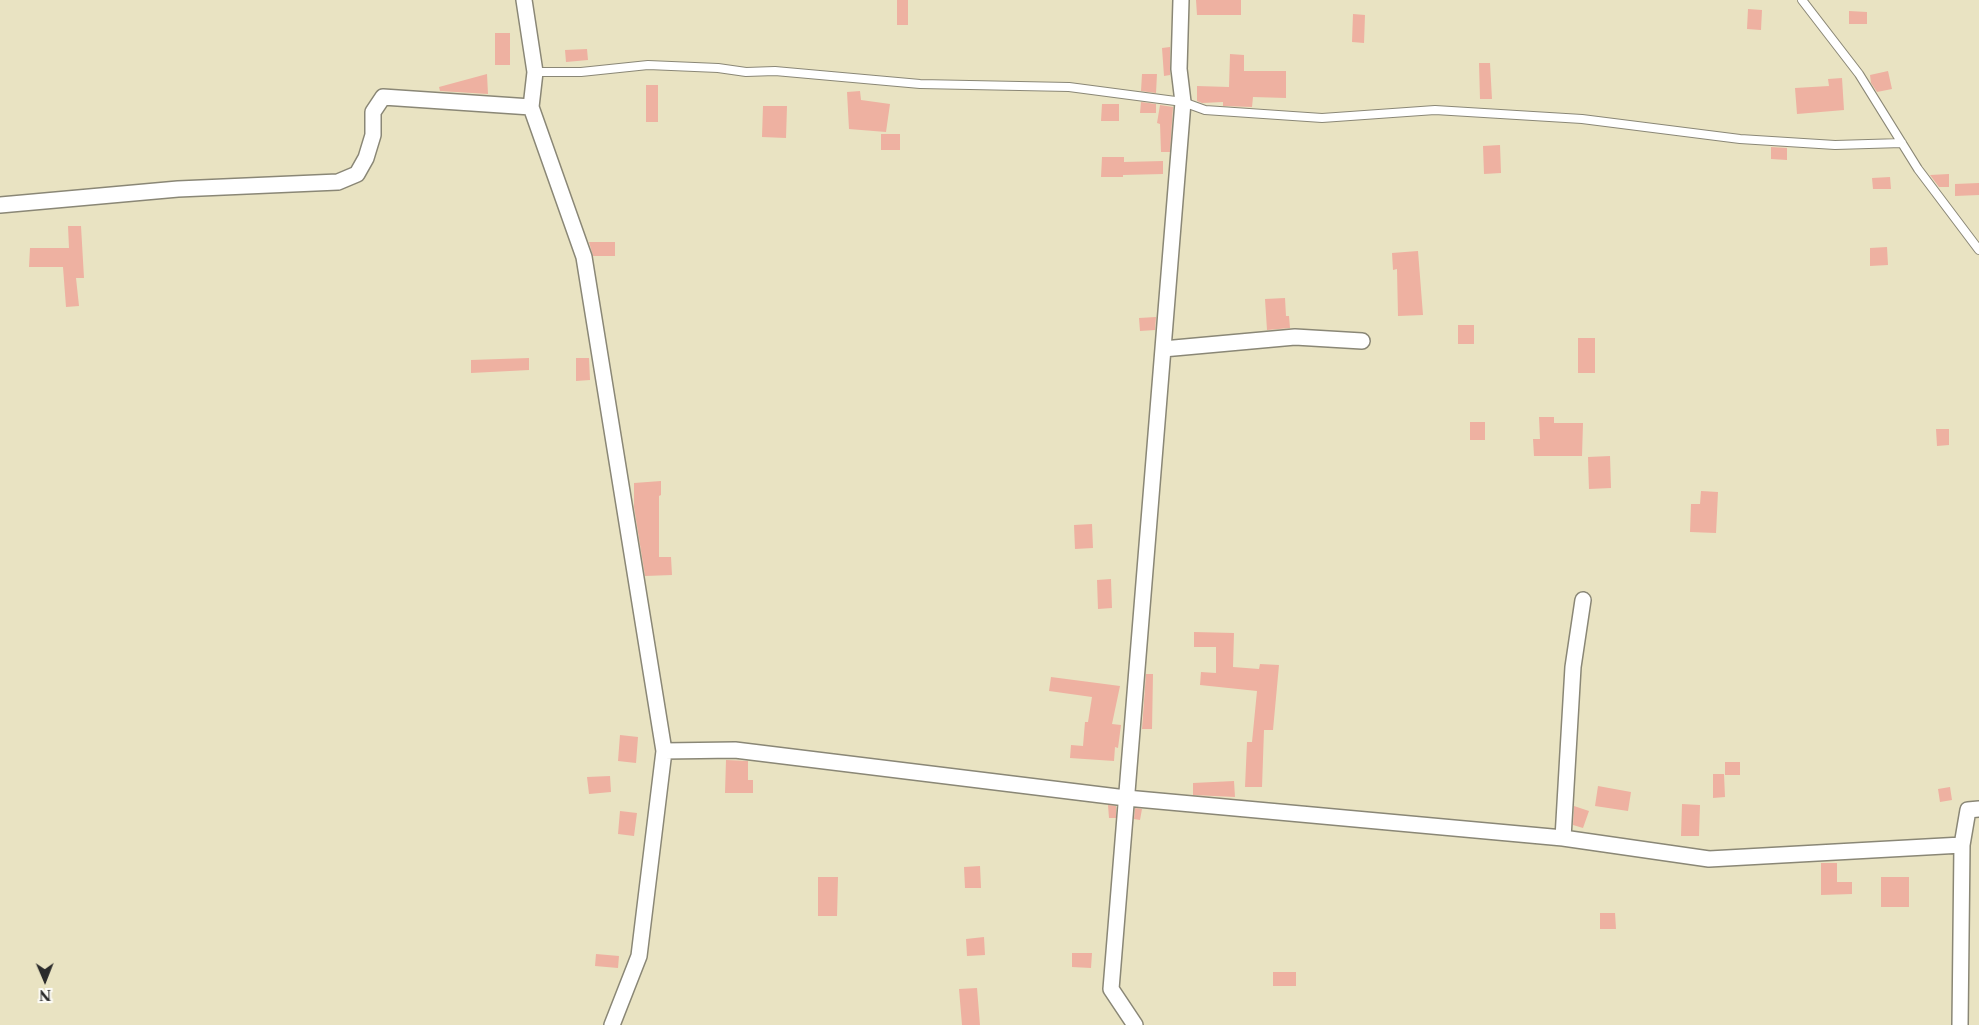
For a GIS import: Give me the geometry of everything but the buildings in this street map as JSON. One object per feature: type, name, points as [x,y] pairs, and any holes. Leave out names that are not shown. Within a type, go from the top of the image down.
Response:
[{"type":"street","points":[[524,0],[535,72],[531,107],[584,258],[664,751],[639,956],[612,1025]]},
{"type":"street","points":[[1135,1025],[1111,989],[1183,102],[1179,69],[1181,0]]},
{"type":"street","points":[[0,205],[178,189],[338,182],[357,174],[366,158],[372,135],[373,112],[383,97],[531,107]]},
{"type":"street","points":[[1163,349],[1296,337],[1362,341]]},
{"type":"street","points":[[1563,838],[1573,667],[1583,600]]},
{"type":"street","points":[[664,751],[735,750],[1126,798],[1563,838],[1709,860],[1962,845]]},
{"type":"street","points":[[1960,1025],[1962,845],[1968,810],[1979,809]]},
{"type":"lane","points":[[1802,0],[1859,74],[1918,169],[1979,250]]},
{"type":"lane","points":[[535,72],[581,72],[648,65],[701,67],[746,72],[802,72],[920,84],[1069,87],[1183,102],[1204,110],[1322,118],[1435,110],[1582,119],[1740,139],[1835,145],[1902,143]]}]
